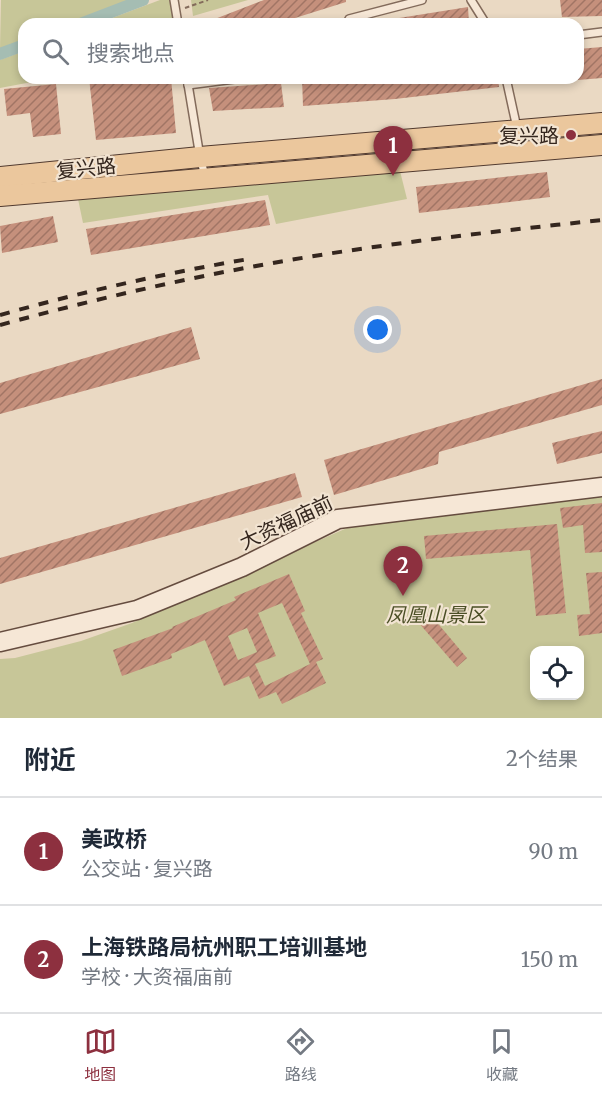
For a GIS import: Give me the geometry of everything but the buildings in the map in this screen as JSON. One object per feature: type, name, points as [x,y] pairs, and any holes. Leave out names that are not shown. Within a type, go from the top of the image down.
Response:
[{"type":"main road","name":"复兴路","points":[[0,177],[200,157],[602,123]]},
{"type":"main road","name":"复兴路","points":[[0,196],[602,145]]},
{"type":"street","name":"大资福庙前","points":[[0,642],[137,610],[242,567],[339,519],[602,487]]},
{"type":"lane","points":[[174,0],[177,18]]},
{"type":"lane","points":[[353,18],[422,0]]},
{"type":"lane","points":[[471,0],[482,18]]},
{"type":"lane","points":[[584,34],[602,32]]},
{"type":"lane","points":[[188,84],[200,157],[206,177]]},
{"type":"lane","points":[[507,84],[520,152]]},
{"type":"path","points":[[176,11],[208,0]]},
{"type":"green space","points":[[1,0],[129,0],[82,18],[18,18],[18,42],[0,49]]},
{"type":"green space","points":[[160,0],[173,0],[177,18],[112,18]]},
{"type":"green space","points":[[191,0],[248,0],[193,16]]},
{"type":"green space","points":[[18,53],[18,84],[21,84],[0,88],[0,60]]},
{"type":"green space","points":[[400,171],[407,199],[276,224],[268,195],[83,223],[78,199]]},
{"type":"green space","name":"凤凰山景区","points":[[602,483],[602,718],[0,718],[0,659],[15,658],[81,641],[132,623],[347,528],[413,512]]},
{"type":"waterway","points":[[96,18],[143,0]]},
{"type":"waterway","points":[[0,54],[18,47]]},
{"type":"railway","points":[[0,325],[133,292],[267,264],[392,244],[602,220]]},
{"type":"railway","points":[[0,315],[186,270],[249,259]]},
{"type":"place","name":"复兴路","points":[[571,135]]},
{"type":"place","name":"美政桥","points":[[393,176]]},
{"type":"place","name":"上海铁路局杭州职工培训基地","points":[[403,596]]}]
